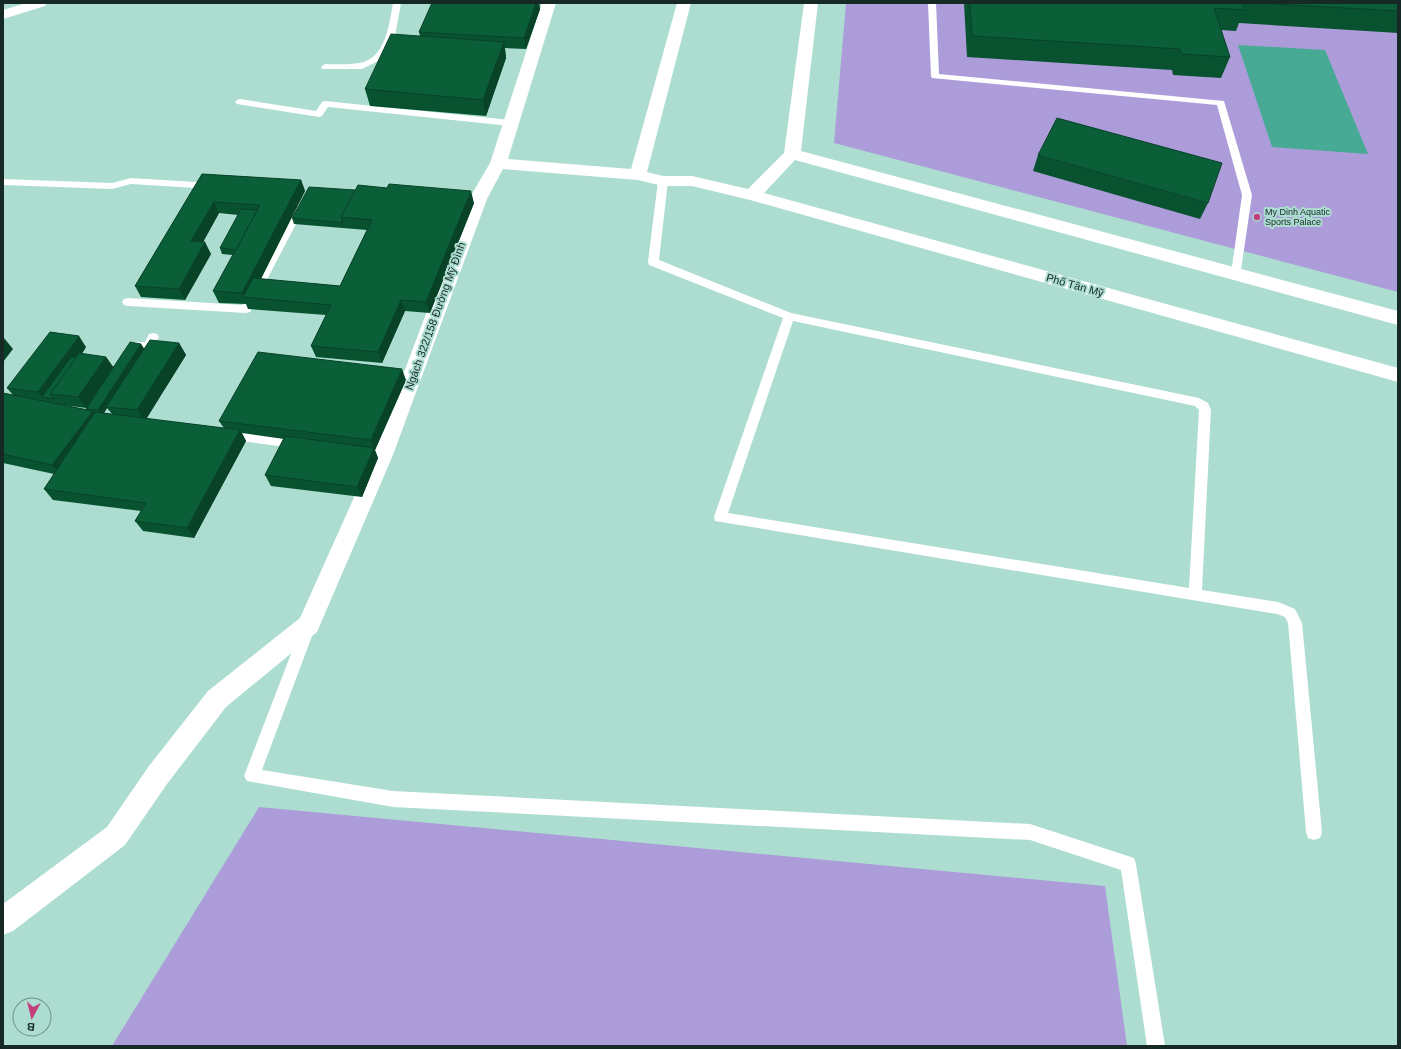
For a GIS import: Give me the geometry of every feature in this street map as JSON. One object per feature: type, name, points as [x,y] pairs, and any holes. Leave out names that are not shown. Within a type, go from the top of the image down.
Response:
[{"type":"street","points":[[3,16],[40,3]]},
{"type":"street","name":"Ngách 322/158 Đường Mỹ Đình","points":[[309,624],[474,198],[498,163],[549,3]]},
{"type":"street","points":[[638,176],[684,3]]},
{"type":"street","points":[[752,195],[792,154],[811,3]]},
{"type":"street","points":[[792,154],[1398,318]]},
{"type":"street","name":"Phố Tân Mỹ","points":[[498,163],[638,176],[663,181],[692,181],[752,195],[1398,375]]},
{"type":"street","points":[[3,921],[116,836],[158,775],[217,699],[309,624]]},
{"type":"lane","points":[[325,67],[362,66],[379,57],[391,36],[397,3]]},
{"type":"lane","points":[[932,3],[935,76],[1221,103],[1247,195],[1236,274]]},
{"type":"lane","points":[[240,102],[319,114],[325,104],[510,123]]},
{"type":"lane","points":[[3,182],[112,186],[131,181],[226,186]]},
{"type":"lane","points":[[663,181],[653,262],[789,316],[1199,402],[1204,406],[1205,410],[1195,593]]},
{"type":"lane","points":[[128,302],[246,309],[306,197]]},
{"type":"lane","points":[[789,316],[720,517],[1195,593],[1278,608],[1290,613],[1295,623],[1314,832]]},
{"type":"lane","points":[[120,364],[133,345],[148,346],[153,337]]},
{"type":"lane","points":[[212,432],[313,446]]},
{"type":"lane","points":[[309,624],[252,776],[393,799],[1030,832],[1128,864],[1156,1046]]},
{"type":"shaded area","name":"My Dinh Aquatic Sports Palace","points":[[846,3],[1398,3],[1398,292],[834,143]]},
{"type":"shaded area","points":[[1238,45],[1325,50],[1368,154],[1272,147]]},
{"type":"shaded area","points":[[259,807],[1105,886],[1127,1046],[112,1046]]},
{"type":"building","points":[[432,3],[536,3],[524,38],[419,32]]},
{"type":"building","points":[[970,3],[1242,3],[1245,10],[1214,8],[1230,57],[1182,54],[1180,49],[972,36]]},
{"type":"building","points":[[1256,3],[1398,3],[1398,11]]},
{"type":"building","points":[[391,34],[504,42],[483,100],[365,89]]},
{"type":"building","points":[[1057,118],[1222,163],[1208,203],[1038,155]]},
{"type":"building","points":[[202,174],[301,180],[242,293],[213,291],[260,205],[214,202],[191,241],[205,242],[179,289],[135,286]]},
{"type":"building","points":[[389,184],[471,191],[426,302],[401,300],[378,352],[311,346],[331,305],[243,297],[253,278],[340,286],[372,220],[341,217],[358,185],[387,188]]},
{"type":"building","points":[[309,187],[355,190],[341,217],[343,223],[292,218]]},
{"type":"building","points":[[241,209],[257,210],[236,250],[220,248]]},
{"type":"building","points":[[50,332],[79,336],[38,392],[7,388]]},
{"type":"building","points":[[150,340],[179,343],[137,410],[106,407]]},
{"type":"building","points":[[130,342],[141,344],[98,410],[86,409]]},
{"type":"building","points":[[258,352],[402,369],[371,440],[219,421]]},
{"type":"building","points":[[79,353],[106,357],[78,397],[50,394]]},
{"type":"building","points":[[71,357],[76,358],[50,394],[54,399],[42,397]]},
{"type":"building","points":[[3,393],[93,411],[52,465],[3,454]]},
{"type":"building","points":[[95,412],[240,430],[187,528],[135,521],[146,503],[44,489]]},
{"type":"building","points":[[285,436],[374,448],[357,487],[265,475]]},
{"type":"place","name":"My Dinh Aquatic Sports Palace","points":[[1257,217]]}]
